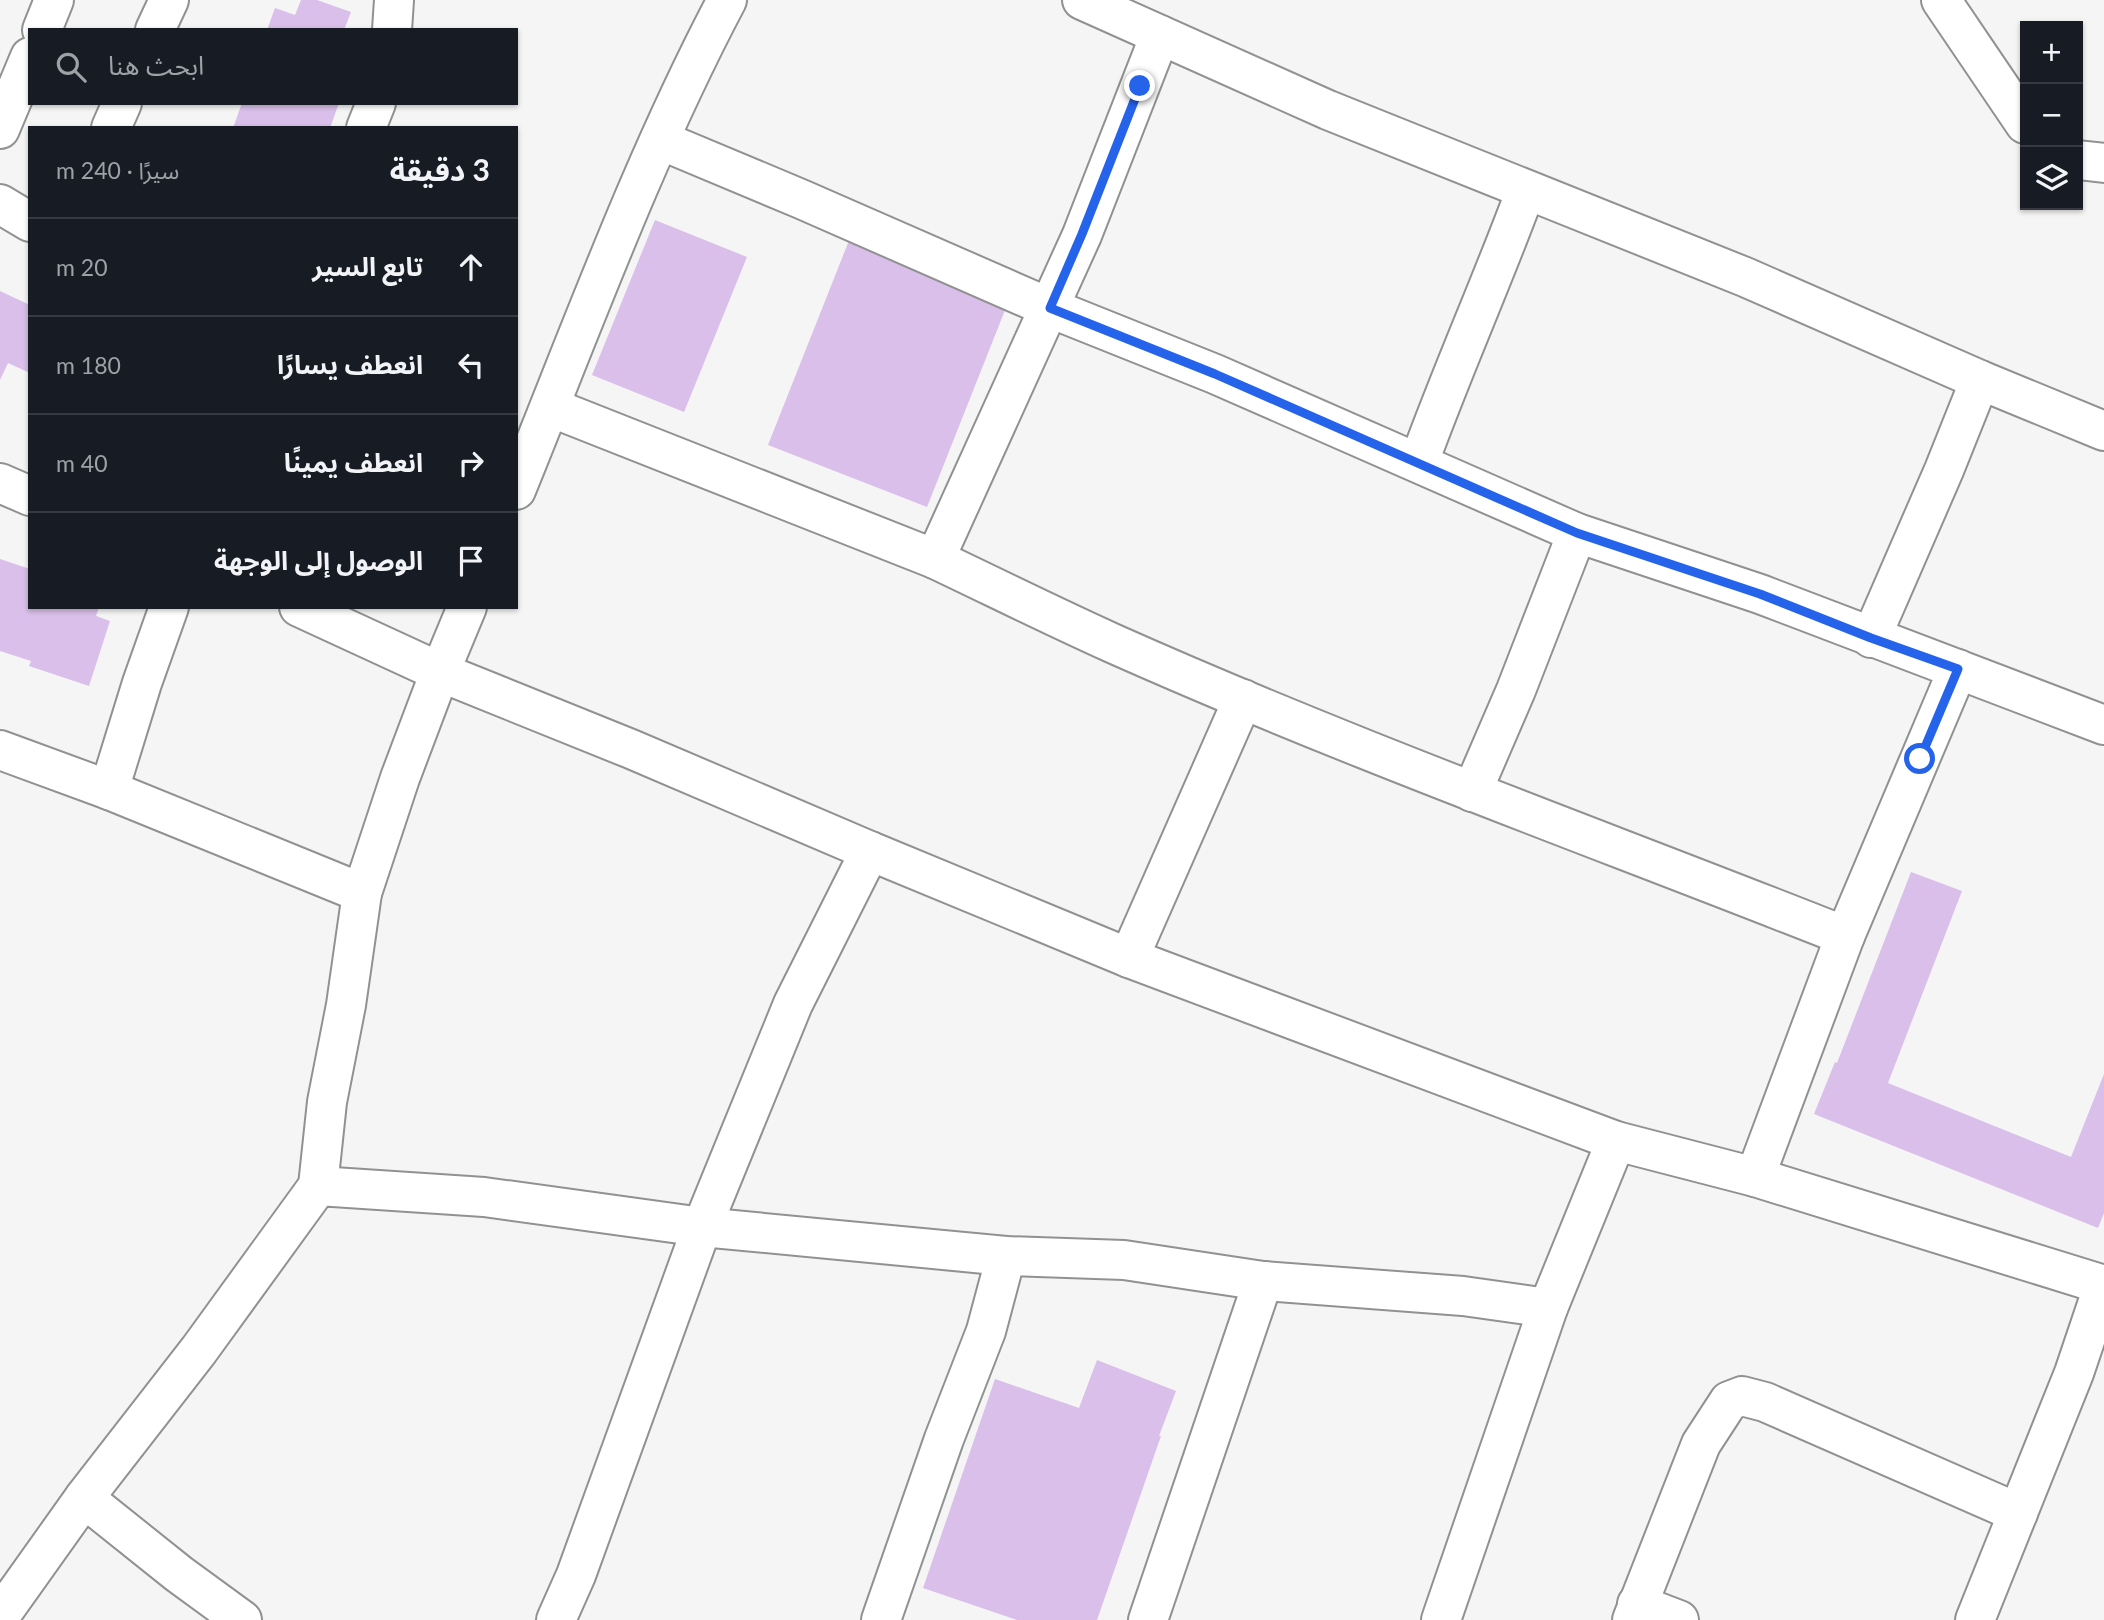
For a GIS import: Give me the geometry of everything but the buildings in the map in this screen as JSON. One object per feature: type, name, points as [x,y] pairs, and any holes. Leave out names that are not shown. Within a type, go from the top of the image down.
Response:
[{"type":"street","points":[[42,28],[54,0]]},
{"type":"street","points":[[156,28],[169,0]]},
{"type":"street","points":[[392,28],[394,0]]},
{"type":"street","points":[[518,484],[604,270],[660,141],[727,0]]},
{"type":"street","points":[[1082,0],[1328,110],[1745,277],[2104,431]]},
{"type":"street","points":[[1941,0],[2020,117]]},
{"type":"street","points":[[935,559],[1082,234],[1160,35]]},
{"type":"street","points":[[0,129],[28,62]]},
{"type":"street","points":[[112,126],[121,105]]},
{"type":"street","points":[[367,126],[375,105]]},
{"type":"street","points":[[660,141],[801,199],[1050,308],[1215,374],[1577,533],[1760,594],[2104,726]]},
{"type":"street","points":[[2083,161],[2104,163]]},
{"type":"street","points":[[1419,462],[1444,392],[1505,247],[1525,190]]},
{"type":"street","points":[[0,204],[28,221]]},
{"type":"street","points":[[1871,638],[1980,380]]},
{"type":"street","points":[[550,407],[935,559],[1111,642],[1243,699],[1472,792],[1667,865],[1845,936]]},
{"type":"street","points":[[0,483],[28,495]]},
{"type":"street","points":[[1472,792],[1516,690],[1577,533]]},
{"type":"street","points":[[110,790],[142,683],[168,609]]},
{"type":"street","points":[[303,609],[440,672],[631,749],[1129,958],[1616,1142],[1755,1177],[2104,1284],[2074,1373],[1975,1620]]},
{"type":"street","points":[[0,1616],[84,1498],[199,1350],[318,1186],[327,1102],[346,1005],[362,892],[400,778],[466,609]]},
{"type":"street","points":[[1755,1177],[1845,936],[1958,669]]},
{"type":"street","points":[[1129,958],[1243,699]]},
{"type":"street","points":[[0,750],[110,790],[362,892]]},
{"type":"street","points":[[556,1620],[576,1576],[702,1227],[793,1004],[870,851]]},
{"type":"street","points":[[1441,1620],[1548,1308],[1616,1142]]},
{"type":"street","points":[[318,1186],[484,1197],[702,1227],[1006,1256],[1124,1261],[1263,1281],[1463,1296],[1548,1308]]},
{"type":"street","points":[[881,1620],[944,1439],[986,1331],[1006,1256]]},
{"type":"street","points":[[1148,1620],[1263,1281]]},
{"type":"street","points":[[1679,1620],[1634,1612],[1701,1444],[1729,1401],[1742,1396],[1765,1402],[2018,1513]]},
{"type":"street","points":[[84,1498],[242,1620]]},
{"type":"route","points":[[1140,86],[1050,308],[1215,374],[1577,533],[1760,594],[1958,669],[1920,759]]}]
